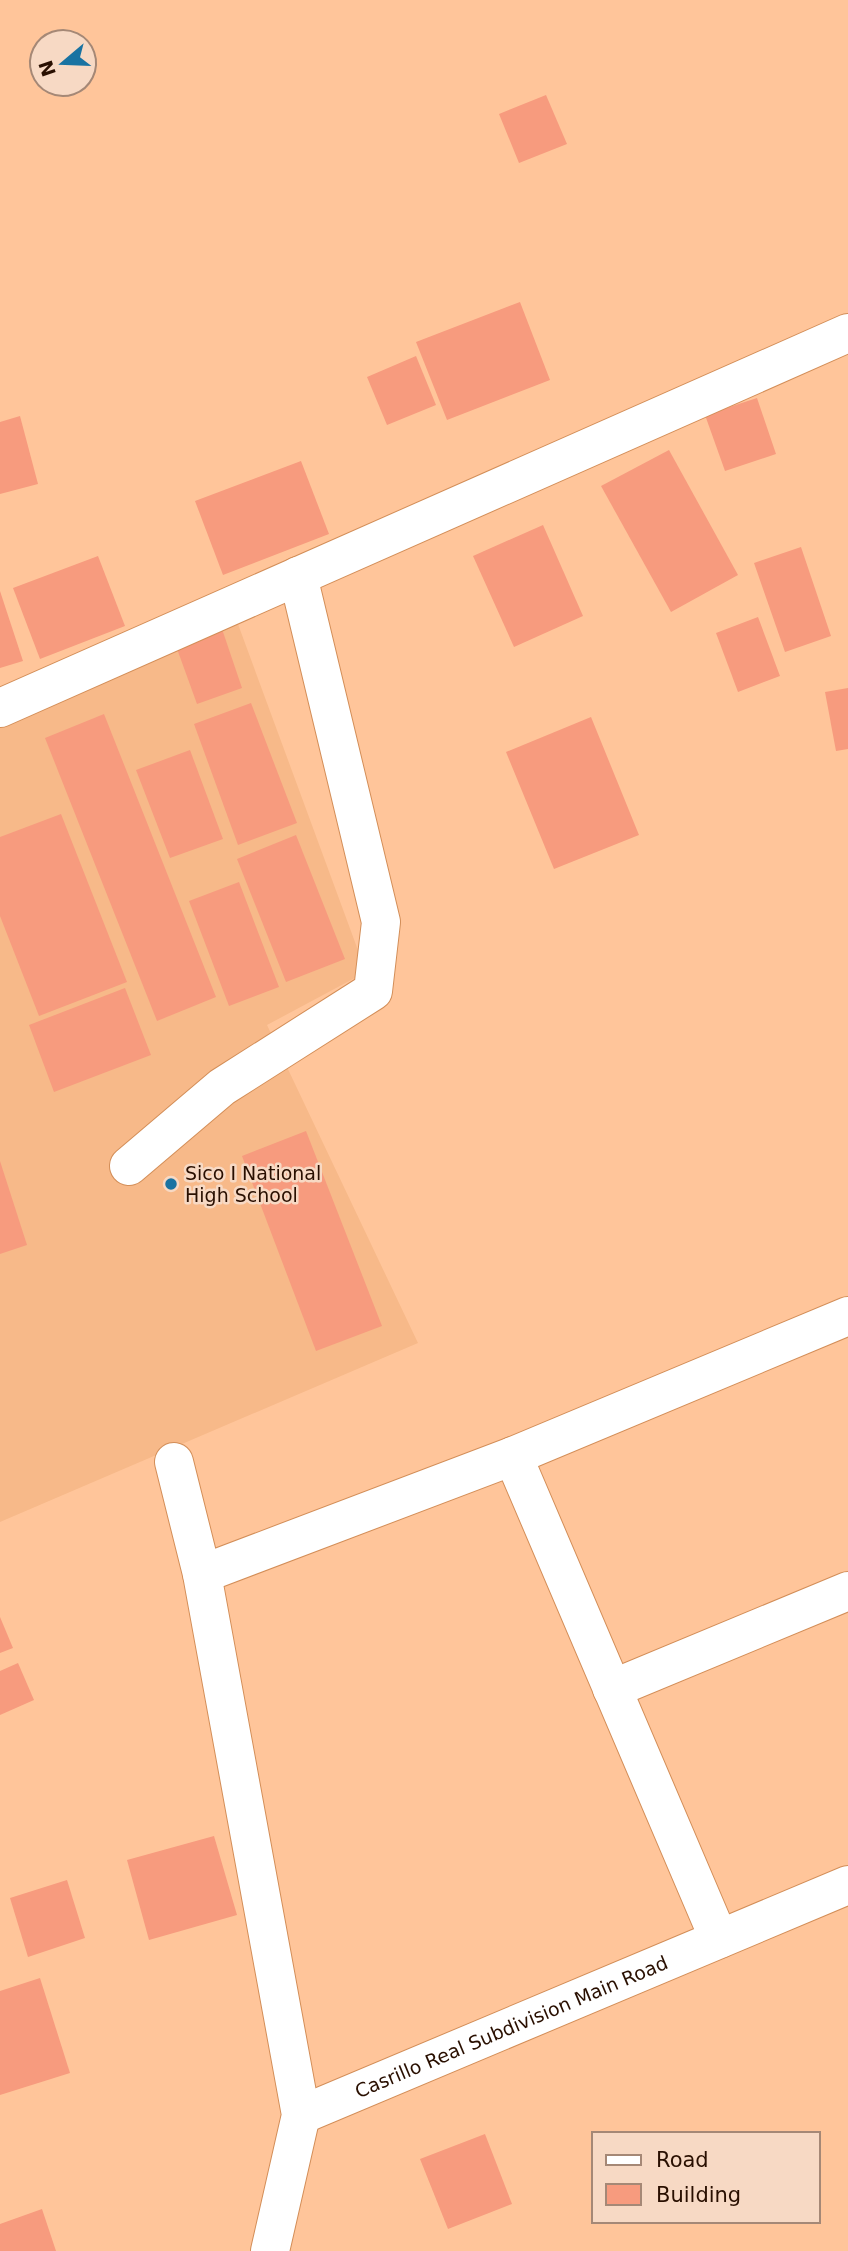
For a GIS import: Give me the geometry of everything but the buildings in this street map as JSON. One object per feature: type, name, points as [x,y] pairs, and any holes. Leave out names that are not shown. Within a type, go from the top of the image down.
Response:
[{"type":"street","points":[[0,708],[848,332]]},
{"type":"street","points":[[129,1166],[222,1087],[373,991],[381,922],[298,576]]},
{"type":"street","points":[[202,1574],[513,1456],[848,1316]]},
{"type":"street","points":[[513,1456],[719,1939]]},
{"type":"street","points":[[174,1462],[202,1574],[301,2115],[270,2251]]},
{"type":"street","points":[[611,1689],[848,1591]]},
{"type":"street","name":"Casrillo Real Subdivision Main Road","points":[[301,2115],[848,1885]]},
{"type":"shaded area","name":"Sico Ⅰ National High School","points":[[235,616],[366,972],[267,1025],[418,1343],[0,1522],[0,717]]},
{"type":"place","name":"Sico Ⅰ National High School","points":[[171,1184]]}]
